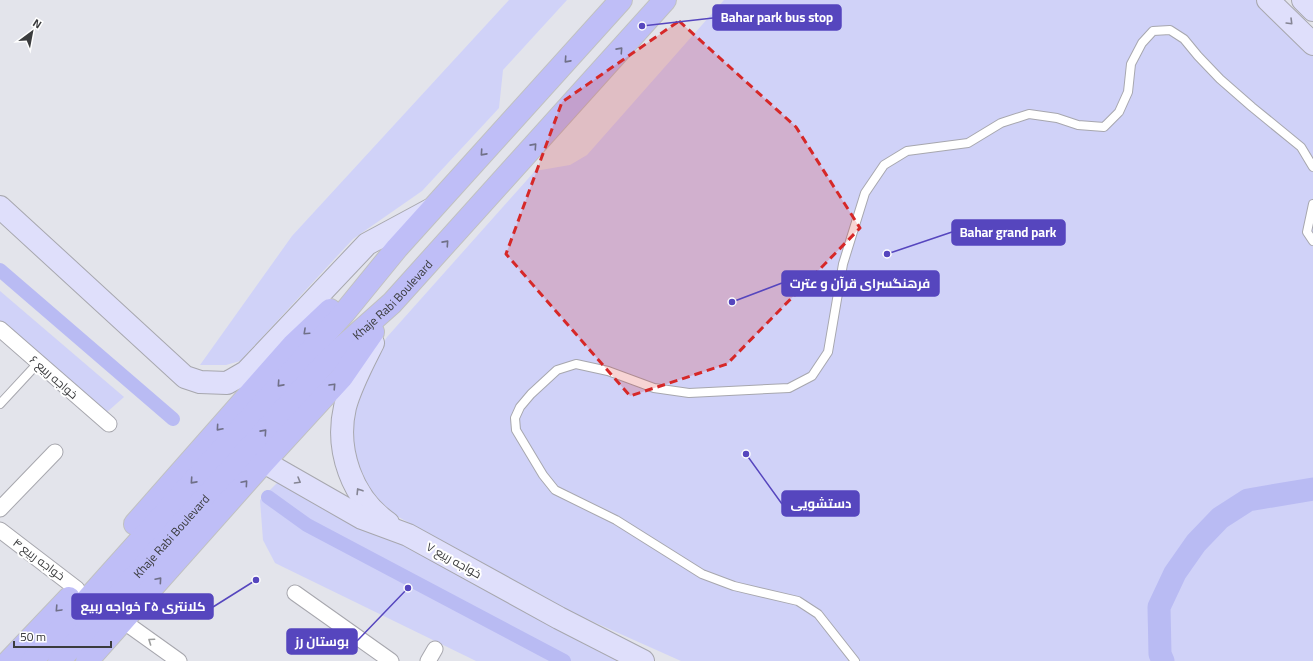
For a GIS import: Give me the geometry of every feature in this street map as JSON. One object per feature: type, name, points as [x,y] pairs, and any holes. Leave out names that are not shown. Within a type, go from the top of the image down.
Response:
[{"type":"main road","name":"Khaje Rabi Boulevard","points":[[109,590],[344,313],[397,248],[621,0]]},
{"type":"main road","name":"Khaje Rabi Boulevard","points":[[109,590],[328,360],[392,303],[665,0]]},
{"type":"main road","points":[[9,661],[77,589],[293,345],[397,248]]},
{"type":"main road","points":[[86,661],[342,377],[392,303]]},
{"type":"main road","points":[[32,661],[109,590]]},
{"type":"main road","points":[[59,661],[109,590]]},
{"type":"street","points":[[1268,0],[1313,44]]},
{"type":"street","points":[[1303,0],[1313,10]]},
{"type":"street","points":[[0,207],[185,377],[200,382],[227,383],[246,372],[367,244],[432,209]]},
{"type":"street","points":[[392,303],[349,394],[345,407],[342,435],[343,449],[350,476],[364,500],[384,520],[408,535]]},
{"type":"street","name":"خواجه ربیع ۶","points":[[0,329],[109,424]]},
{"type":"street","points":[[0,509],[55,452]]},
{"type":"street","name":"خواجه ربیع ۷","points":[[264,462],[362,518],[408,535],[559,618],[644,661]]},
{"type":"street","name":"خواجه ربیع ۴","points":[[0,530],[77,589]]},
{"type":"street","points":[[295,593],[391,661]]},
{"type":"street","points":[[123,621],[179,661]]},
{"type":"lane","points":[[855,661],[818,614],[798,601],[734,586],[702,574],[616,520],[555,490],[543,476],[516,430],[515,418],[520,407],[531,394],[558,370],[576,364],[608,371],[654,388],[689,392],[789,388],[812,376],[828,352],[842,264],[865,193],[884,165],[907,152],[968,143],[1001,123],[1029,114],[1057,118],[1078,125],[1104,128],[1119,112],[1128,92],[1131,64],[1142,43],[1153,31],[1170,30],[1184,39],[1220,79],[1301,147],[1313,167]]},
{"type":"lane","points":[[1313,204],[1307,232],[1313,241]]},
{"type":"lane","points":[[0,404],[38,363]]},
{"type":"highlighted area","points":[[679,21],[796,127],[860,228],[727,364],[630,396],[506,254],[562,102]]},
{"type":"shaded area","points":[[509,0],[567,0],[503,70],[499,108],[422,191],[353,239],[240,361],[226,365],[200,365],[292,236]]},
{"type":"shaded area","points":[[724,0],[1258,0],[1313,54],[1313,661],[681,661],[560,607],[386,510],[359,481],[347,449],[353,406],[365,374],[387,337],[535,171],[570,165],[587,155]]},
{"type":"shaded area","points":[[0,291],[124,397],[107,412],[0,324]]},
{"type":"shaded area","points":[[279,481],[628,661],[476,661],[275,563],[263,540],[260,500]]},
{"type":"waterway","points":[[0,270],[173,419]]},
{"type":"waterway","points":[[1163,661],[1160,654],[1159,607],[1175,573],[1196,543],[1220,518],[1248,500],[1313,489]]},
{"type":"waterway","points":[[268,497],[307,525],[564,661]]},
{"type":"place","name":"Bahar park bus stop","points":[[642,26]]},
{"type":"place","name":"Bahar grand park","points":[[887,254]]},
{"type":"place","name":"فرهنگسرای قرآن و عترت","points":[[732,302]]},
{"type":"place","name":"دستشویی","points":[[746,454]]},
{"type":"place","name":"کلانتری ٢۵ خواجه ربیع","points":[[256,580]]},
{"type":"place","name":"بوستان رز","points":[[408,588]]}]
